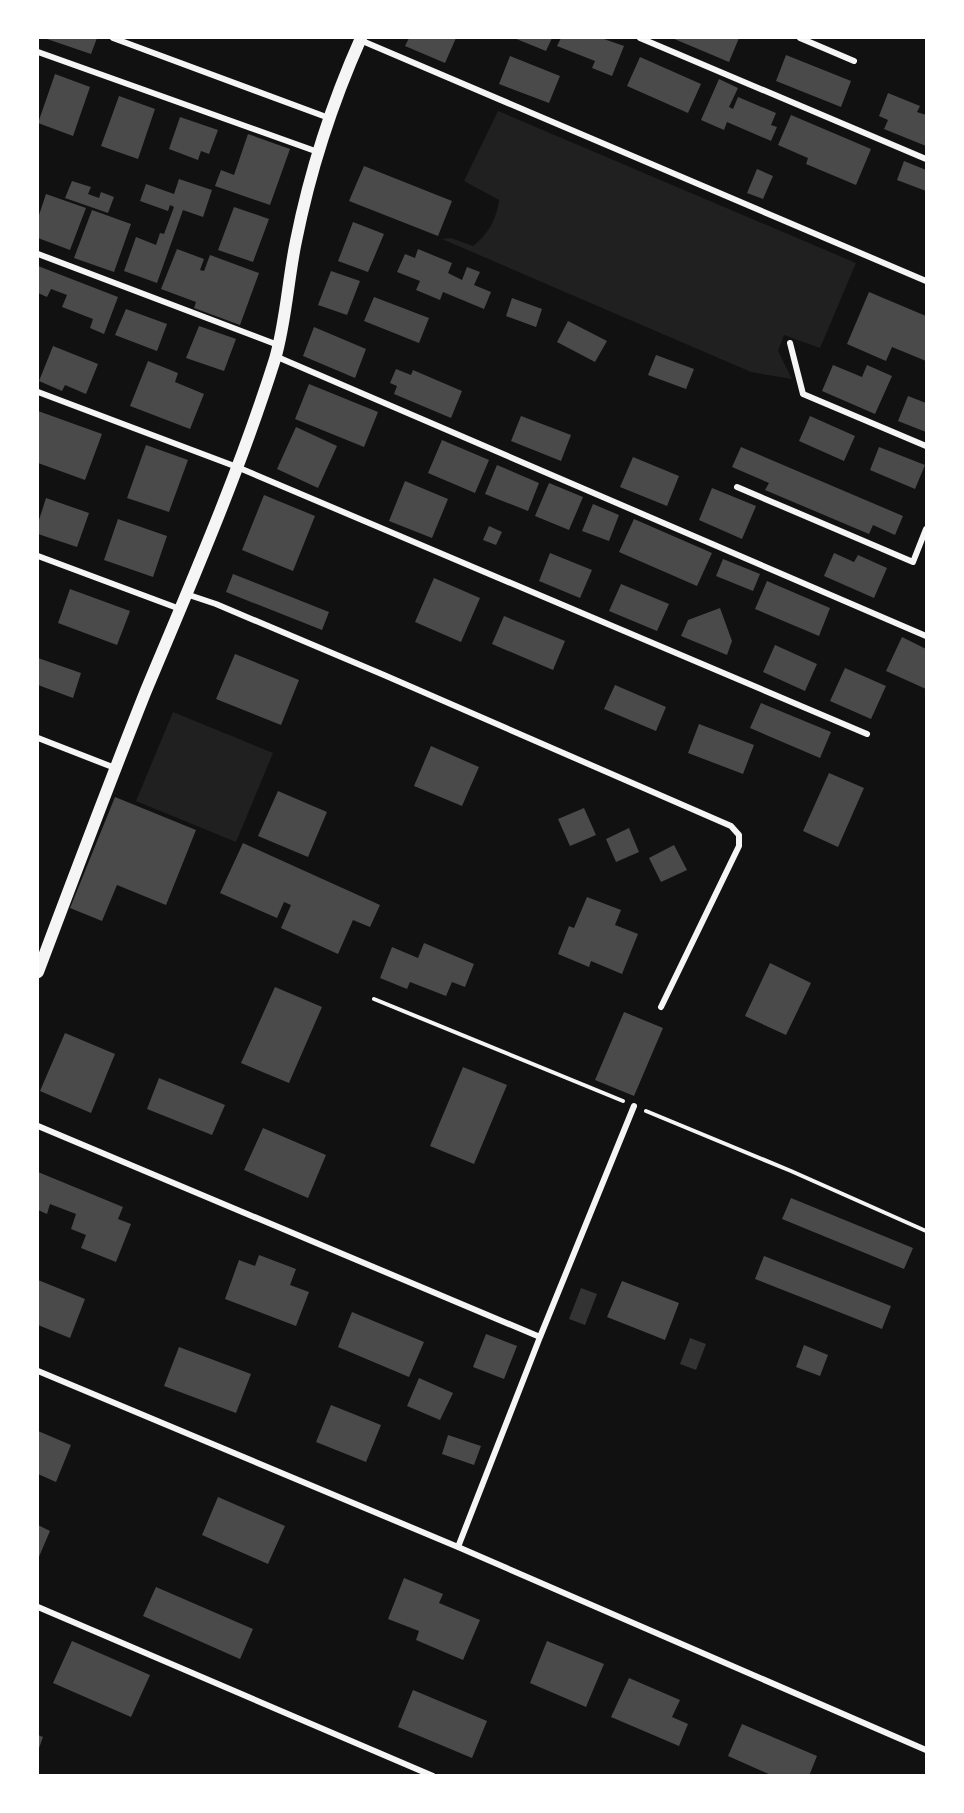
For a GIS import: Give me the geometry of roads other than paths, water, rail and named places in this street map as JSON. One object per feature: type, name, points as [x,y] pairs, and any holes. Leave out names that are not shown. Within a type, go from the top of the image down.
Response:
[{"type":"main road","points":[[38,972],[115,768],[237,467],[277,350],[302,211],[318,152],[329,118],[361,39]]},
{"type":"street","points":[[113,38],[329,118]]},
{"type":"street","points":[[640,38],[927,159]]},
{"type":"street","points":[[800,38],[854,61]]},
{"type":"street","points":[[361,39],[927,281]]},
{"type":"street","points":[[38,52],[318,152]]},
{"type":"street","points":[[38,254],[277,350],[927,636]]},
{"type":"street","points":[[790,343],[802,394],[927,446]]},
{"type":"street","points":[[38,392],[237,467],[867,734]]},
{"type":"street","points":[[737,487],[913,562],[927,529]]},
{"type":"street","points":[[38,556],[180,609]]},
{"type":"street","points":[[186,594],[216,604],[374,670],[731,826],[739,835],[740,846],[661,1007]]},
{"type":"street","points":[[38,738],[115,768]]},
{"type":"street","points":[[458,1547],[634,1106]]},
{"type":"street","points":[[38,1126],[540,1337]]},
{"type":"street","points":[[38,1371],[458,1547],[927,1750]]},
{"type":"street","points":[[38,1607],[433,1776]]}]
